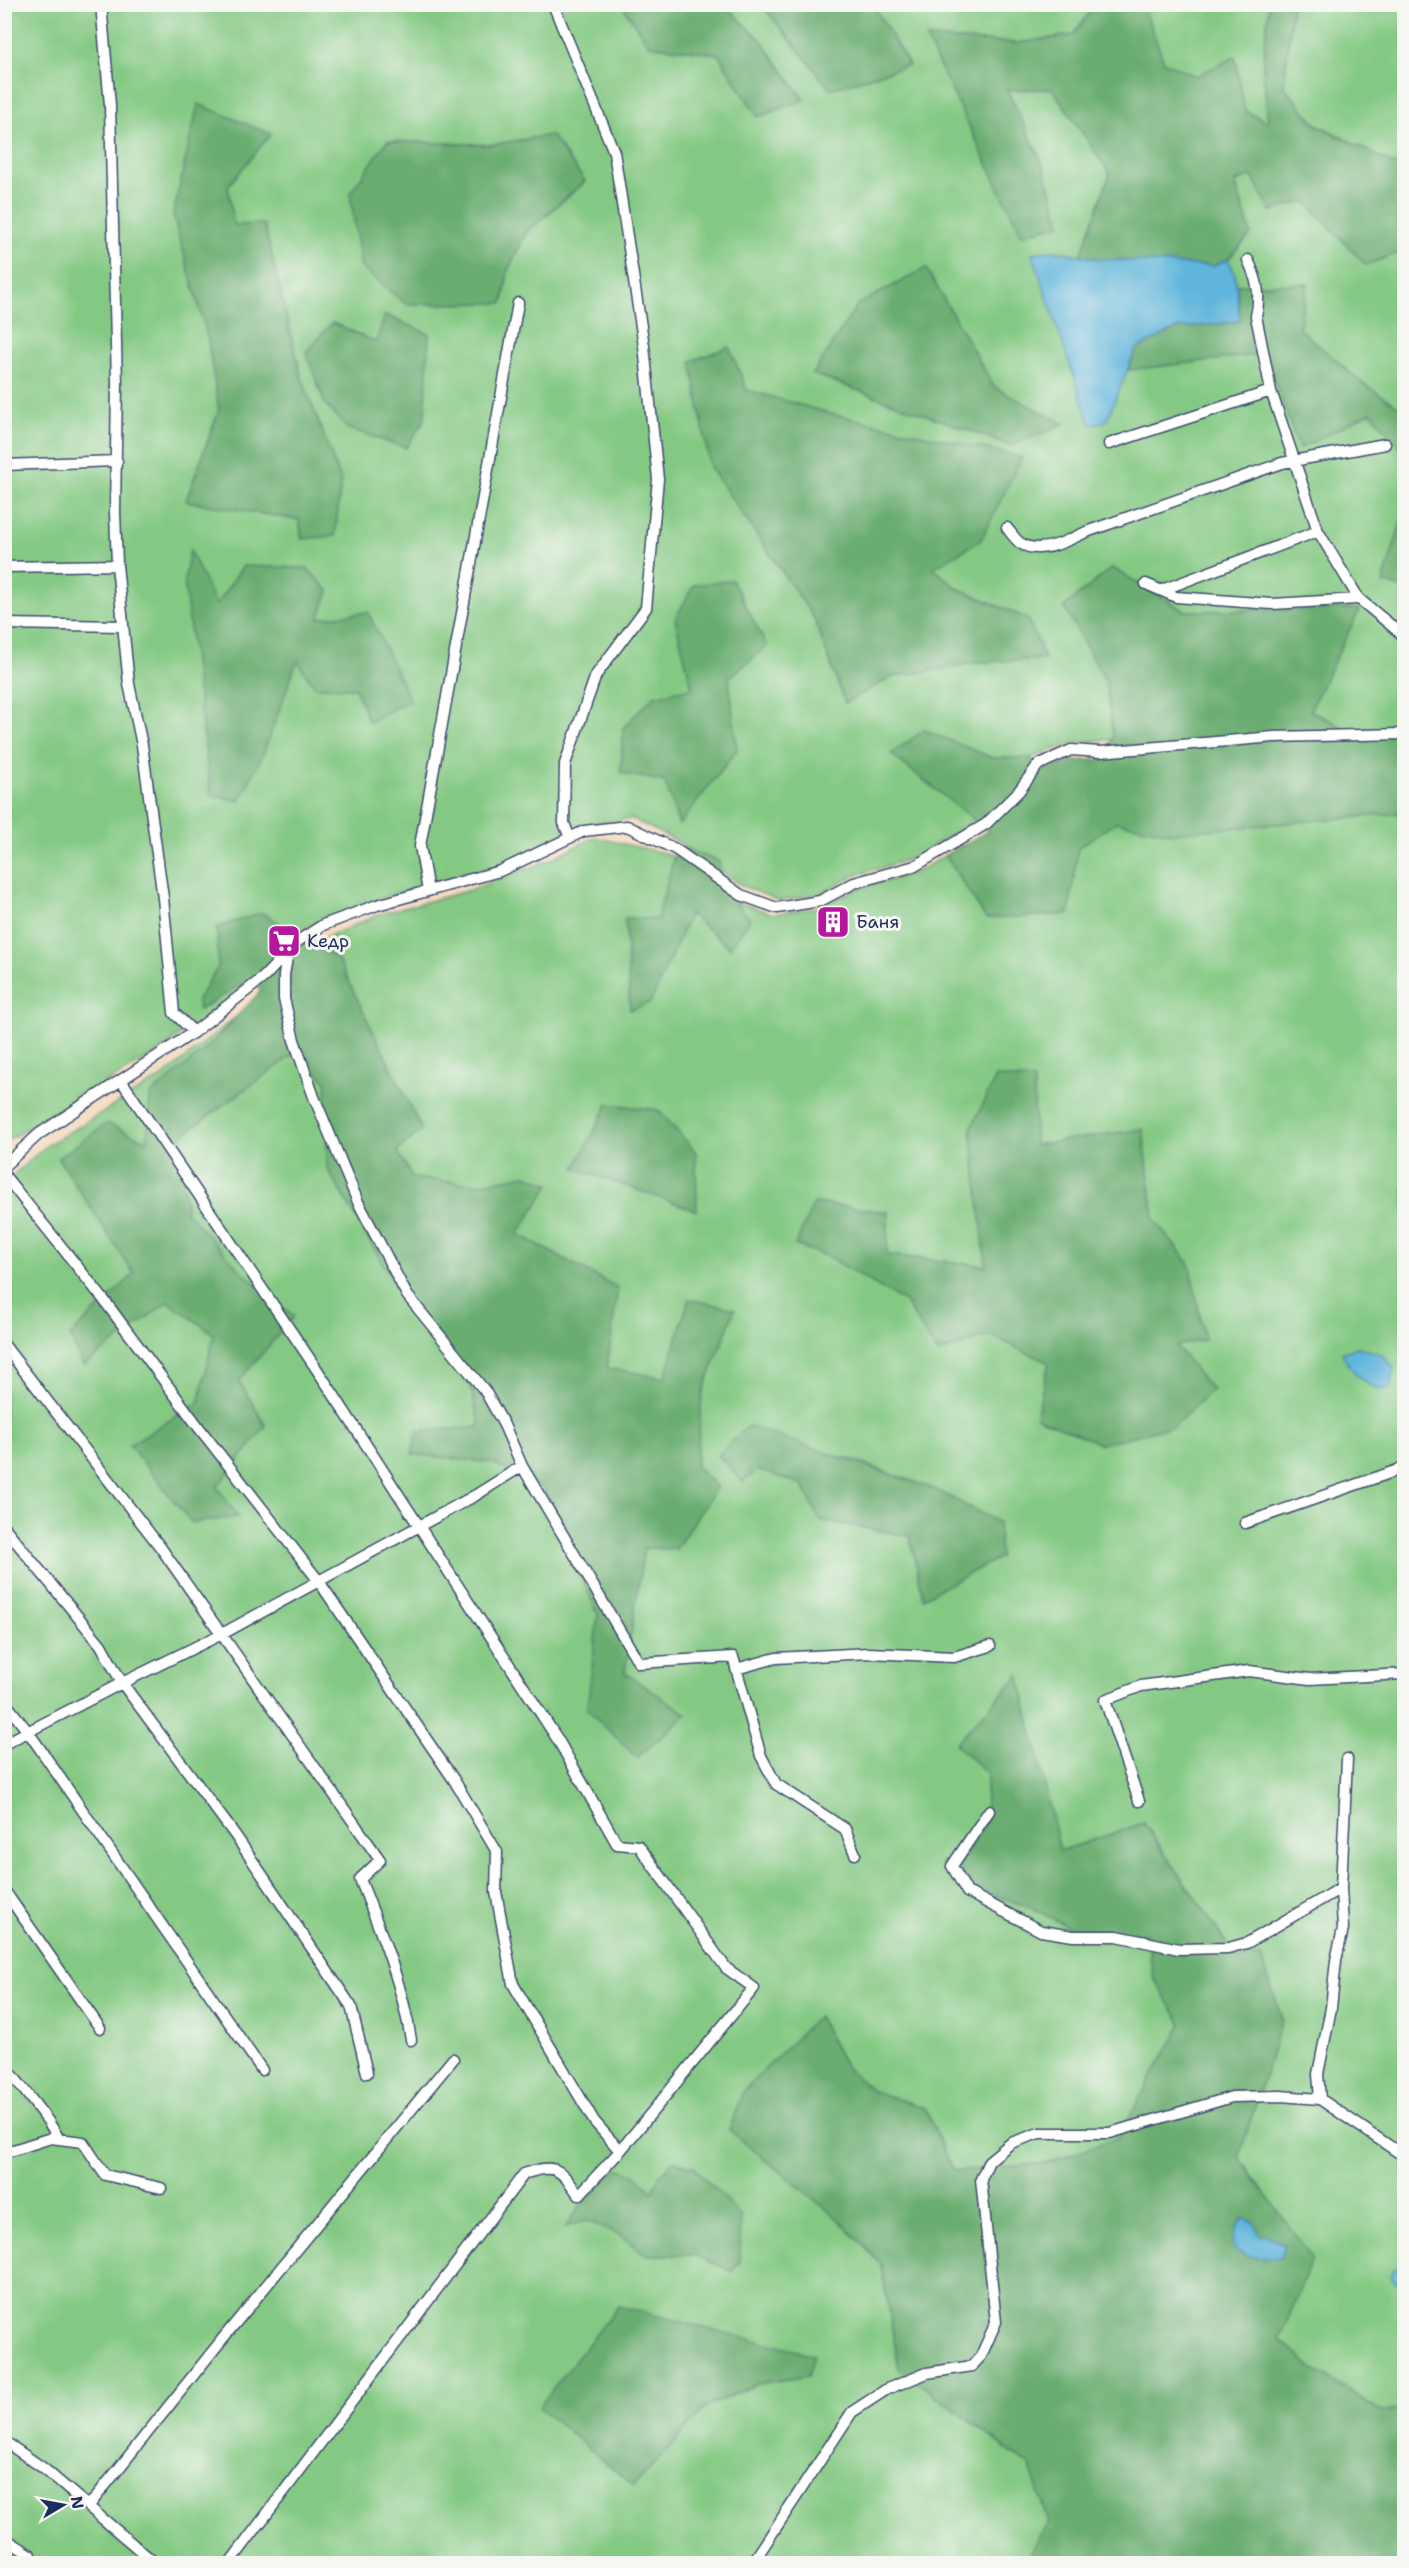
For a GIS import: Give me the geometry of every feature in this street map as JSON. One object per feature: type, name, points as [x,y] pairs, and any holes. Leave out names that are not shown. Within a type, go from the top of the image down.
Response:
[{"type":"street","points":[[101,4],[110,105],[117,460],[115,512],[122,626],[129,684],[142,745],[161,886],[174,1014],[194,1032]]},
{"type":"street","points":[[553,4],[614,152],[644,346],[658,479],[646,608],[597,675],[565,764],[564,823],[570,838]]},
{"type":"street","points":[[1248,260],[1257,279],[1259,304],[1256,316],[1271,391],[1318,531],[1359,599],[1404,636]]},
{"type":"street","points":[[428,891],[420,846],[518,303]]},
{"type":"street","points":[[1109,444],[1271,391]]},
{"type":"street","points":[[1006,528],[1020,543],[1037,549],[1282,463],[1386,444]]},
{"type":"street","points":[[4,465],[117,460]]},
{"type":"street","points":[[1162,590],[1318,531]]},
{"type":"street","points":[[4,567],[117,565]]},
{"type":"street","points":[[1146,584],[1176,597],[1272,604],[1359,599]]},
{"type":"street","points":[[4,624],[122,626]]},
{"type":"street","points":[[4,1166],[39,1134],[194,1032],[264,977],[298,941],[323,925],[377,905],[500,871],[584,831],[627,826],[675,849],[741,896],[777,908],[820,901],[854,883],[915,866],[986,824],[1019,791],[1038,765],[1071,750],[1100,752],[1274,737],[1404,734]]},
{"type":"street","points":[[288,951],[284,975],[284,999],[294,1040],[339,1161],[407,1295],[485,1391],[504,1425],[522,1466],[639,1663],[733,1657],[761,1756],[776,1784],[845,1829],[855,1854]]},
{"type":"street","points":[[121,1080],[326,1383],[558,1740],[617,1844],[639,1846],[726,1968],[754,1988],[620,2151],[579,2195],[561,2171],[543,2167],[524,2174],[230,2564]]},
{"type":"street","points":[[4,1176],[104,1300],[200,1430],[318,1580],[454,1780],[497,1852],[496,1892],[513,1984],[594,2121],[620,2151]]},
{"type":"street","points":[[4,1346],[161,1548],[380,1860],[360,1879],[396,1970],[411,2040]]},
{"type":"street","points":[[4,1744],[30,1733],[122,1683],[222,1634],[417,1525],[476,1495],[522,1466]]},
{"type":"street","points":[[1245,1523],[1404,1468]]},
{"type":"street","points":[[4,1527],[101,1645],[122,1683],[235,1835],[351,2006],[367,2073]]},
{"type":"street","points":[[736,1669],[776,1658],[868,1653],[954,1657],[990,1646]]},
{"type":"street","points":[[1139,1801],[1105,1700],[1141,1686],[1250,1671],[1310,1679],[1404,1674]]},
{"type":"street","points":[[4,1701],[30,1733],[262,2070]]},
{"type":"street","points":[[1320,2099],[1318,2074],[1343,1929],[1341,1888],[1347,1759]]},
{"type":"street","points":[[989,1811],[952,1866],[967,1892],[1041,1931],[1073,1936],[1117,1936],[1179,1949],[1228,1948],[1247,1943],[1341,1888]]},
{"type":"street","points":[[4,1890],[100,2028]]},
{"type":"street","points":[[88,2507],[224,2337],[453,2059]]},
{"type":"street","points":[[4,2064],[59,2139]]},
{"type":"street","points":[[752,2564],[852,2412],[887,2389],[927,2373],[972,2366],[981,2356],[996,2322],[981,2179],[989,2162],[1011,2144],[1039,2133],[1110,2133],[1232,2097],[1280,2096],[1320,2099],[1398,2152],[1404,2152]]},
{"type":"street","points":[[4,2153],[51,2138],[82,2142],[105,2175],[161,2188]]},
{"type":"street","points":[[4,2441],[43,2468],[156,2564]]},
{"type":"street","points":[[4,2538],[31,2555]]},
{"type":"green space","points":[[4,5],[622,5],[649,45],[718,54],[761,40],[725,5],[762,5],[830,89],[909,65],[873,5],[1099,5],[1093,8],[1073,35],[1017,43],[927,38],[1043,164],[1007,89],[1053,89],[1110,174],[1081,255],[1056,251],[1032,253],[1136,349],[1235,274],[1228,259],[1251,234],[1235,182],[1252,176],[1305,201],[1366,265],[1404,251],[1404,327],[1397,333],[1404,349],[1404,517],[1383,583],[1404,588],[1404,730],[1353,733],[1310,710],[1359,609],[1185,611],[1112,568],[1064,607],[1106,682],[1113,739],[1073,743],[1031,758],[1013,785],[981,817],[913,858],[854,876],[819,894],[779,901],[743,886],[678,842],[632,819],[582,825],[527,857],[379,899],[307,927],[263,973],[152,1056],[8,1140],[4,1132]],"holes":[[[199,105],[228,186],[234,225],[264,225],[301,376],[341,481],[302,539],[300,520],[186,501],[219,410],[207,335]],[[551,135],[585,182],[526,233],[508,270],[503,303],[407,304],[361,267],[387,141],[490,145]],[[926,268],[994,387],[1063,424],[1012,446],[814,374]],[[333,323],[376,342],[325,404],[306,352]],[[729,347],[747,390],[828,413],[981,540],[932,568],[957,588],[1028,619],[1045,658],[981,662],[892,677],[845,703],[814,618],[710,467]]]},
{"type":"green space","points":[[622,5],[725,5],[761,40],[804,100],[758,117],[718,54],[649,45]]},
{"type":"green space","points":[[762,5],[873,5],[909,65],[830,89]]},
{"type":"green space","points":[[1099,5],[1143,5],[1164,62],[1196,76],[1235,57],[1245,111],[1268,122],[1263,67],[1269,5],[1292,5],[1284,86],[1315,124],[1404,170],[1404,251],[1366,265],[1305,201],[1271,211],[1252,176],[1235,182],[1251,234],[1228,259],[1214,266],[1099,259],[1081,255],[1110,174],[1053,89],[1007,90],[1043,164],[1061,224],[1022,235],[926,38],[1017,43],[1073,35],[1093,8]]},
{"type":"green space","points":[[1143,5],[1269,5],[1263,67],[1269,123],[1245,111],[1196,76],[1164,63]]},
{"type":"green space","points":[[1292,5],[1404,5],[1404,170],[1315,123],[1284,86]]},
{"type":"green space","points":[[198,104],[271,134],[228,186],[234,225],[264,224],[301,376],[341,481],[335,536],[302,539],[299,520],[186,501],[219,410],[207,335],[173,215]]},
{"type":"green space","points":[[551,135],[585,181],[526,233],[508,270],[503,303],[406,304],[361,267],[350,193],[387,141],[490,145]]},
{"type":"green space","points":[[926,268],[994,387],[1064,424],[1012,446],[813,374],[857,305]]},
{"type":"green space","points":[[1308,284],[1299,328],[1362,383],[1404,410],[1404,453],[1371,412],[1299,449],[1265,354],[1128,370],[1136,349],[1176,329],[1240,321],[1237,285]]},
{"type":"green space","points":[[385,315],[429,334],[425,419],[406,448],[347,428],[325,404],[306,352],[332,323],[376,342]]},
{"type":"green space","points":[[729,347],[747,390],[828,413],[1022,457],[981,540],[933,568],[957,588],[1028,619],[1045,659],[981,662],[892,677],[845,703],[814,618],[710,467],[691,361]]},
{"type":"green space","points":[[1404,517],[1404,588],[1383,583]]},
{"type":"green space","points":[[190,550],[216,605],[243,566],[307,568],[329,591],[319,618],[368,612],[410,700],[369,722],[355,688],[315,687],[297,661],[264,752],[240,801],[211,795],[184,581]]},
{"type":"green space","points":[[1112,568],[1185,611],[1360,609],[1310,710],[1353,733],[1404,730],[1404,813],[1172,833],[1116,822],[1078,848],[1069,914],[986,919],[945,855],[988,831],[891,754],[924,730],[993,758],[1031,758],[1042,771],[1072,761],[1099,760],[1113,739],[1106,682],[1064,607]]},
{"type":"green space","points":[[732,580],[767,646],[729,678],[737,750],[679,825],[665,782],[621,773],[623,728],[654,696],[692,688],[675,619],[694,585]]},
{"type":"green space","points":[[1404,747],[1404,2408],[1382,2412],[1310,2366],[1280,2339],[1312,2258],[1239,2157],[1282,2019],[1237,1959],[1144,1823],[1060,1851],[1019,1675],[987,1773],[985,1823],[972,1887],[1037,1910],[1076,1931],[1147,1932],[1153,1977],[1183,2024],[1117,2138],[1049,2163],[953,2171],[925,2108],[872,2091],[847,2069],[818,2016],[837,2218],[881,2264],[899,2368],[1030,2466],[1048,2522],[1025,2563],[5,2564],[5,1182],[47,1145],[164,1076],[272,987],[315,942],[380,914],[470,890],[545,862],[594,837],[668,854],[738,902],[773,914],[820,907],[857,889],[915,873],[988,831],[1072,761]],"holes":[[[971,1128],[1034,1145],[1143,1129],[1154,1220],[1189,1263],[1204,1340],[1175,1345],[1036,1417],[1049,1363],[990,1335],[938,1353],[905,1302],[829,1257],[796,1245],[815,1203],[888,1212],[887,1255],[987,1266]],[[845,1457],[934,1489],[997,1522],[910,1536],[820,1520],[802,1484],[758,1470]],[[634,2174],[652,2191],[659,2177],[732,2271],[694,2255],[646,2255],[620,2235],[585,2220],[567,2226]],[[618,2306],[807,2376],[757,2384],[706,2407]]]},
{"type":"green space","points":[[677,846],[719,861],[723,888],[750,919],[730,948],[690,914],[651,1002],[630,1010],[625,918],[657,919]]},
{"type":"green space","points":[[262,913],[337,958],[422,1130],[397,1151],[413,1178],[477,1184],[526,1175],[550,1184],[518,1234],[618,1288],[607,1368],[665,1378],[689,1299],[735,1309],[702,1395],[696,1466],[717,1487],[676,1549],[644,1548],[625,1673],[687,1714],[637,1758],[587,1709],[598,1615],[544,1489],[493,1463],[412,1454],[418,1431],[480,1427],[468,1376],[408,1306],[327,1168],[326,1081],[294,1054],[181,1136],[186,1211],[240,1270],[294,1316],[239,1381],[266,1426],[217,1487],[238,1517],[192,1523],[129,1445],[199,1402],[214,1334],[168,1302],[83,1366],[70,1336],[134,1274],[58,1158],[107,1123],[147,1141],[150,1095],[209,1046],[261,991],[252,978],[199,1010],[197,1000],[218,967],[217,927]]},
{"type":"green space","points":[[996,1077],[1034,1080],[1035,1145],[1143,1129],[1154,1220],[1189,1263],[1205,1340],[1176,1346],[1212,1390],[1174,1426],[1101,1444],[1036,1417],[1049,1363],[990,1335],[938,1353],[905,1302],[829,1257],[795,1245],[814,1203],[888,1212],[887,1255],[986,1266],[971,1128]]},
{"type":"green space","points":[[608,1104],[658,1110],[696,1152],[697,1211],[575,1168]]},
{"type":"green space","points":[[748,1426],[934,1489],[998,1522],[1000,1557],[923,1598],[910,1536],[820,1520],[802,1484],[758,1470],[743,1482],[718,1455]]},
{"type":"green space","points":[[1019,1675],[1060,1851],[1144,1823],[1237,1959],[1261,1956],[1282,2019],[1239,2157],[1312,2258],[1280,2339],[1310,2366],[1382,2412],[1404,2408],[1404,2563],[1025,2563],[1048,2522],[1030,2466],[899,2368],[881,2264],[837,2218],[729,2130],[743,2091],[818,2016],[847,2069],[873,2091],[925,2108],[953,2171],[1049,2163],[1117,2138],[1182,2024],[1153,1977],[1147,1933],[1076,1931],[1037,1910],[972,1887],[959,1867],[985,1823],[987,1773],[955,1744]]},
{"type":"green space","points":[[673,2161],[694,2167],[741,2216],[740,2262],[732,2271],[694,2255],[646,2255],[620,2235],[585,2220],[566,2227],[581,2205],[617,2168],[634,2174],[652,2191],[659,2177]]},
{"type":"green space","points":[[618,2306],[814,2355],[808,2376],[757,2384],[706,2407],[634,2486],[539,2407]]},
{"type":"water","points":[[1056,251],[1099,259],[1214,266],[1228,259],[1235,274],[1240,321],[1176,329],[1136,349],[1106,422],[1090,424],[1032,253]]},
{"type":"water","points":[[1358,1347],[1382,1355],[1394,1368],[1390,1389],[1368,1384],[1350,1367],[1342,1353]]},
{"type":"water","points":[[1243,2218],[1254,2222],[1260,2236],[1267,2235],[1284,2245],[1282,2258],[1248,2256],[1234,2251],[1234,2234]]},
{"type":"water","points":[[1403,2253],[1404,2277],[1396,2284],[1390,2275],[1403,2263],[1400,2258]]},
{"type":"place","name":"Баня","points":[[833,922]]},
{"type":"place","name":"Кедр","points":[[284,941]]}]
